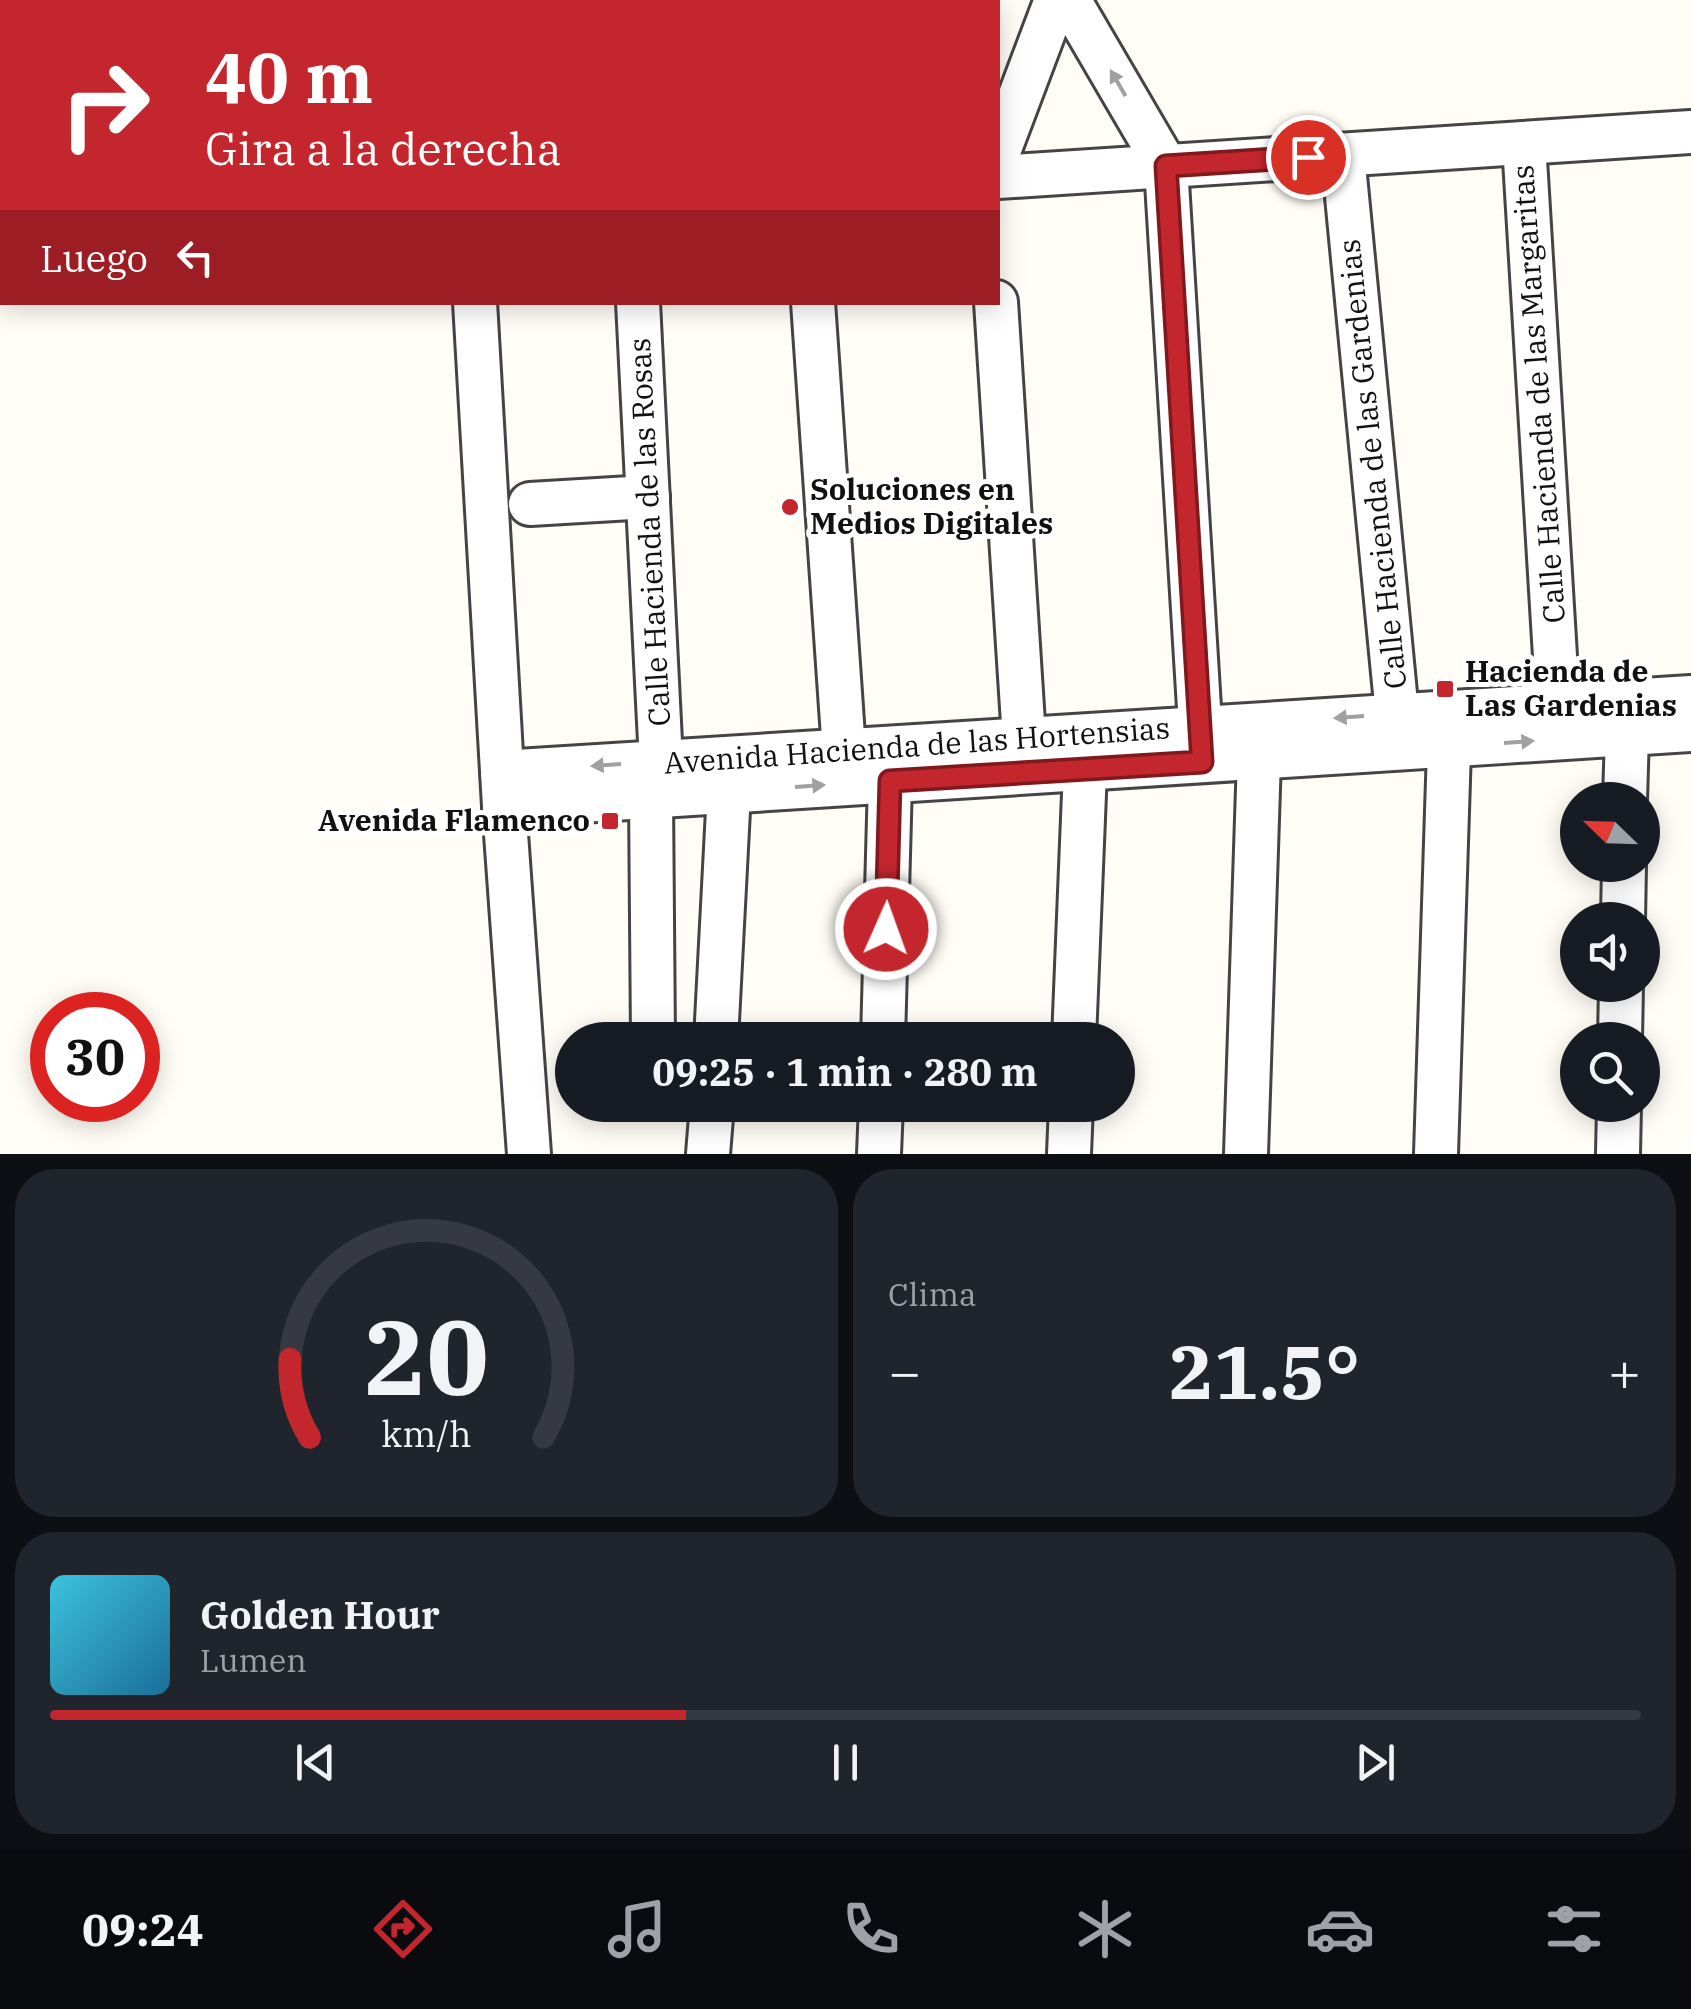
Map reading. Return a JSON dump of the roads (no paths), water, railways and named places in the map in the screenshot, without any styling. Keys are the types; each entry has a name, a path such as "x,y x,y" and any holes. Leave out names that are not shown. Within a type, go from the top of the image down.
{"street":[{"path":"1000,149 1056,0"},
{"path":"1069,0 1166,166 1202,745"},
{"path":"1000,177 1691,132"},
{"name":"Calle Hacienda de las Margaritas","path":"1524,143 1558,706"},
{"name":"Calle Hacienda de las Gardenias","path":"1343,155 1397,714"},
{"path":"475,305 529,1154"},
{"name":"Calle Hacienda de las Rosas","path":"638,305 656,779 653,1022"},
{"path":"812,305 844,751"},
{"path":"996,305 1024,739"},
{"path":"530,504 648,498"},
{"name":"Avenida Hacienda de las Hortensias","path":"656,779 729,792 1024,739 1202,745 1259,758 1450,729 1558,706 1691,698"},
{"name":"Avenida Hacienda de las Hortensias","path":"503,789 656,779 844,751 889,764 1085,769 1202,745 1397,714 1450,729 1626,734 1691,730"},
{"path":"1436,1154 1450,729"},
{"path":"1625,782 1626,734"},
{"path":"1246,1154 1259,758"},
{"path":"883,1022 889,764"},
{"path":"1075,1022 1085,769"},
{"path":"717,1022 729,792"},
{"path":"708,1154 711,1122"},
{"path":"880,1154 881,1122"},
{"path":"1069,1154 1070,1122"},
{"path":"1618,1154 1619,1122"}],"place":[{"name":"Soluciones en Medios Digitales","path":"790,507"},
{"name":"Hacienda de Las Gardenias","path":"1445,689"},
{"name":"Avenida Flamenco","path":"610,821"}]}
